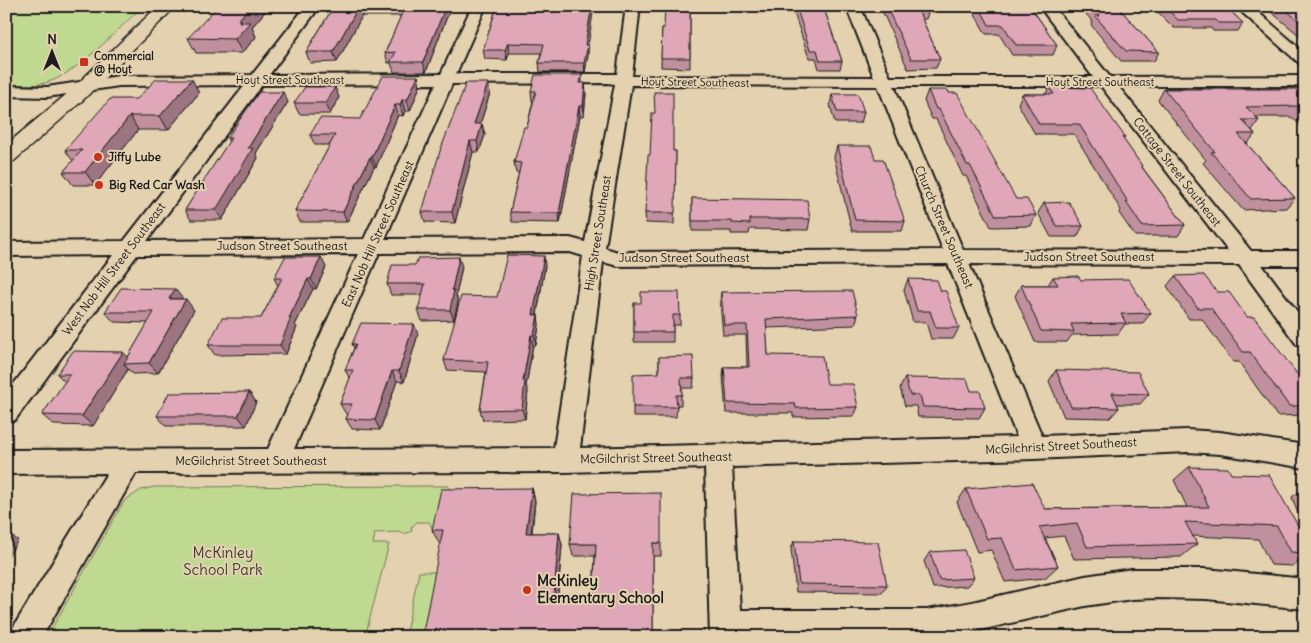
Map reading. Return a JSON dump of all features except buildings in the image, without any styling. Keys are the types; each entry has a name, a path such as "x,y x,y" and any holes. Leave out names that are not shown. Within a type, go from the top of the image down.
{"main road":[{"path":"6,156 86,86 168,6"}],"street":[{"name":"West Nob Hill Street Southeast","path":"6,413 130,246 313,6"},
{"name":"East Nob Hill Street Southeast","path":"276,460 479,6"},
{"name":"High Street Southeast","path":"565,460 594,252 624,79 633,6"},
{"name":"Church Street Southeast","path":"853,6 1034,448"},
{"name":"Cottage Street Southeast","path":"1046,6 1245,258 1305,339"},
{"path":"1242,6 1305,61"},
{"name":"Hoyt Street Southeast","path":"6,91 47,92 120,81 447,79 624,79 644,82 884,83 1305,81"},
{"name":"Judson Street Southeast","path":"6,248 570,245 618,259 956,257 1305,258"},
{"name":"McGilchrist Street Southeast","path":"6,462 565,460 1034,448 1187,441 1220,443 1305,457"},
{"path":"718,457 725,631 927,625 955,622 1086,591 1153,583 1240,587 1305,594"},
{"path":"25,637 128,462"}],"green space":[{"path":"6,6 143,6 96,50 70,71 57,79 31,85 6,84"},
{"name":"McKinley School Park","path":"449,486 440,533 435,533 429,522 417,522 411,528 412,531 405,534 398,532 375,533 373,544 389,544 366,633 350,633 349,637 47,637 124,501 141,490 154,487"},
{"path":"419,572 442,572 430,637 405,637"}],"place":[{"name":"Commercial @ Hoyt","path":"84,62"},
{"name":"Jiffy Lube","path":"98,157"},
{"name":"Big Red Car Wash","path":"99,185"},
{"name":"McKinley Elementary School","path":"527,590"}]}
